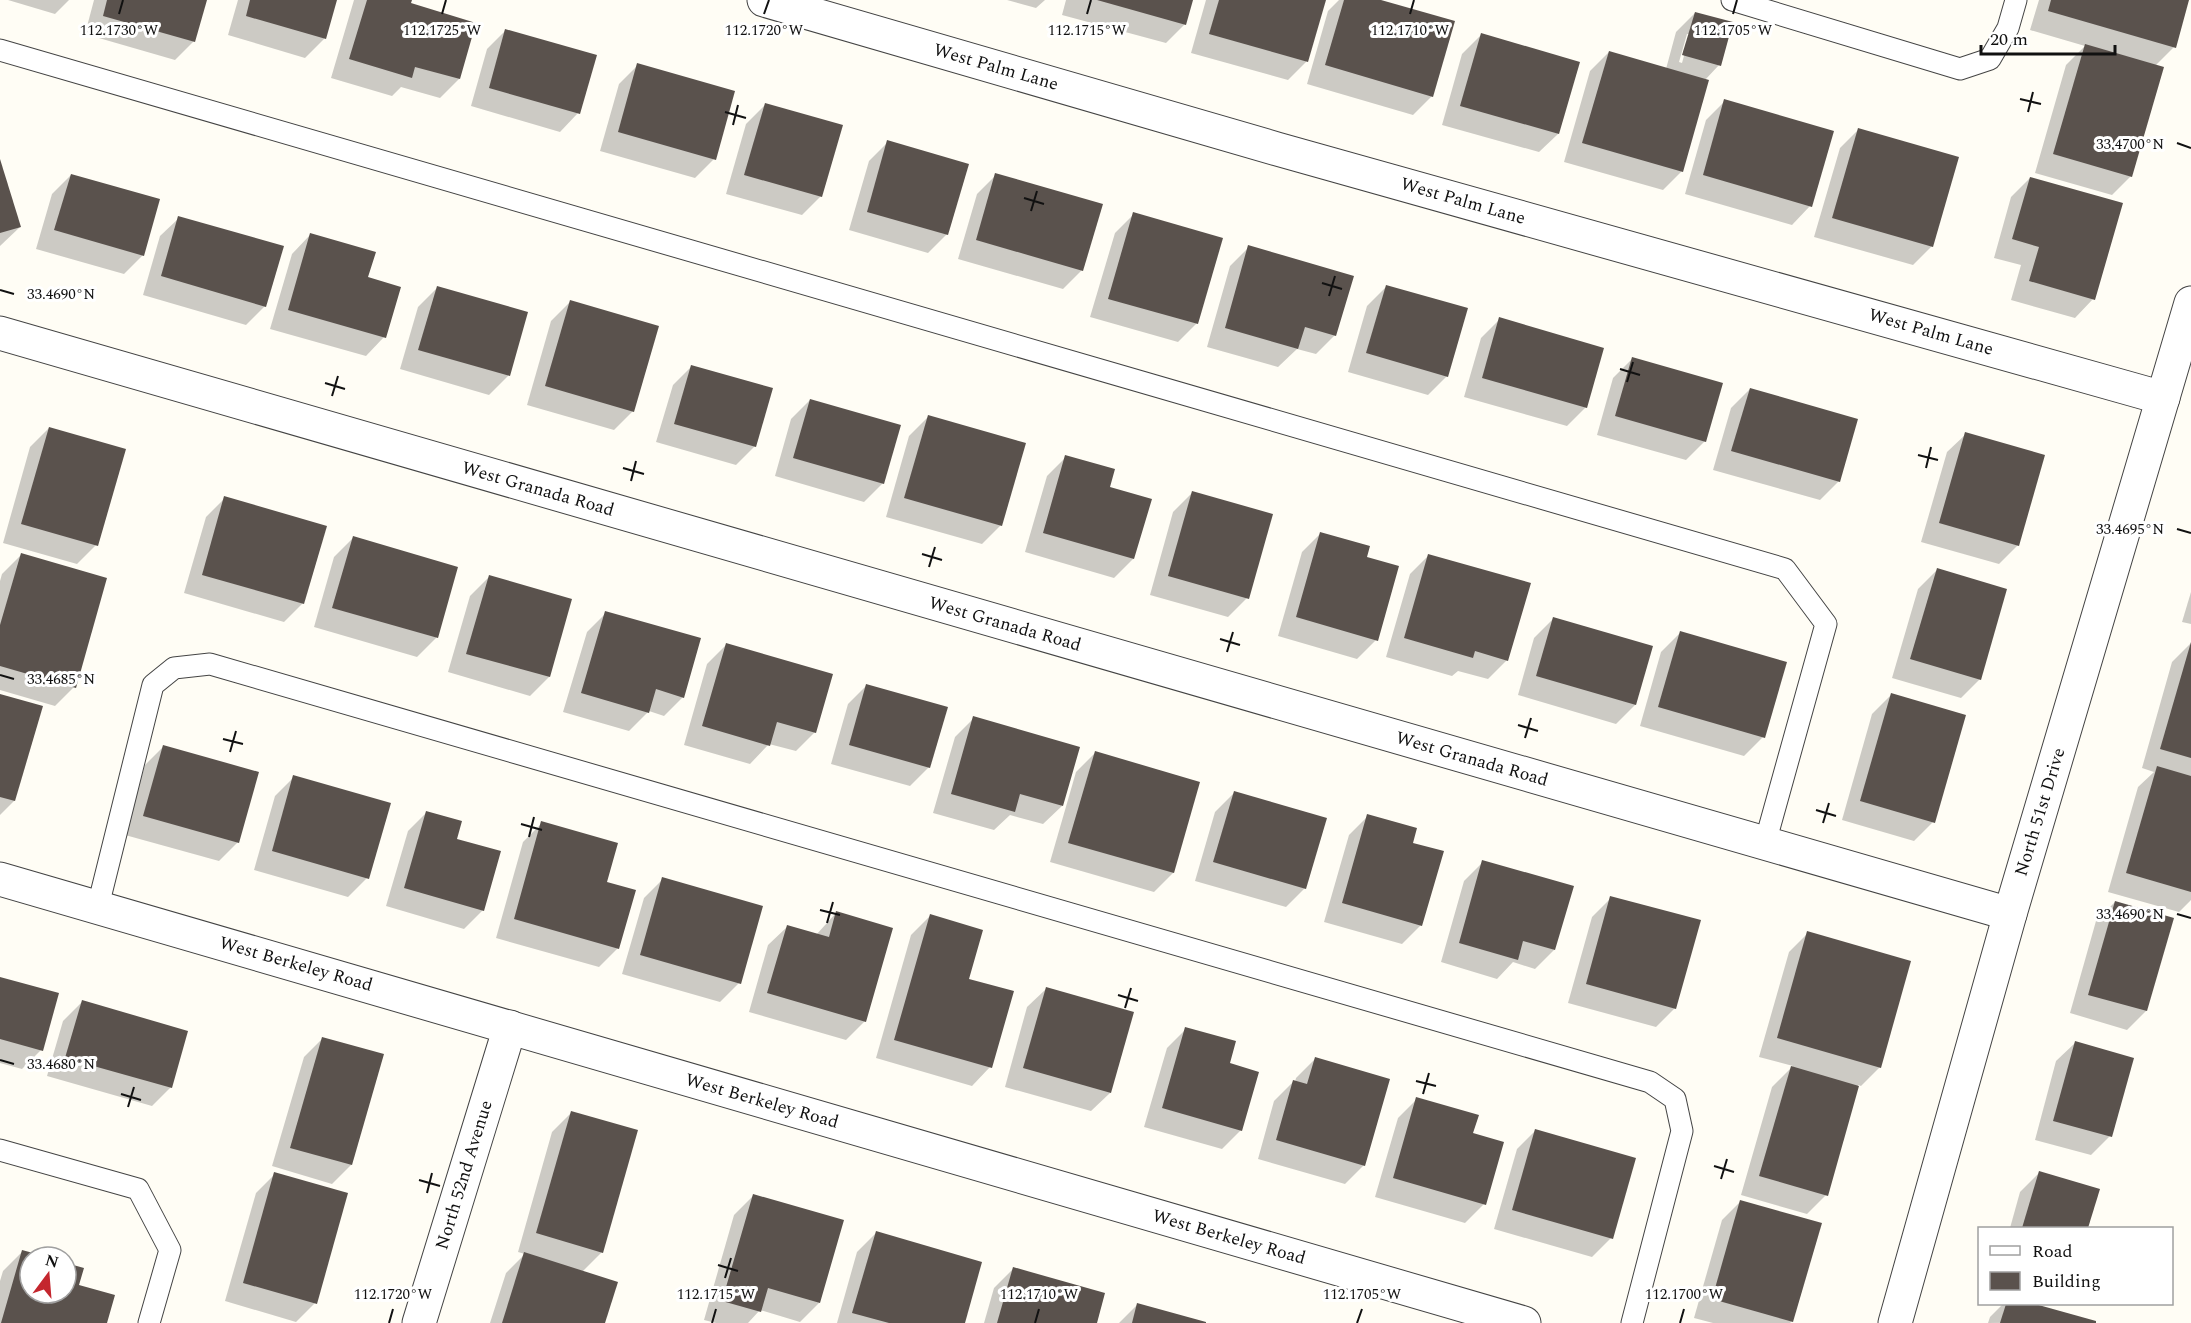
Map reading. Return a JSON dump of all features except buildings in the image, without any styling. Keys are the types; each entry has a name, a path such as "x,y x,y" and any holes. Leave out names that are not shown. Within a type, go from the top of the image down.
{"street":[{"name":"West Palm Lane","path":"764,0 1288,152 2163,398"},
{"name":"North 51st Drive","path":"1895,1323 2010,914 2191,303"},
{"name":"West Granada Road","path":"0,333 2010,914"},
{"name":"West Berkeley Road","path":"0,879 1524,1323"},
{"name":"North 52nd Avenue","path":"419,1323 510,1027"}],"lane":[{"path":"1732,0 1960,69 1990,59 2008,28 2016,0"},
{"path":"0,50 1785,569 1827,624 1765,843"},
{"path":"98,906 153,685 174,668 210,664 1650,1082 1675,1099 1682,1131 1632,1323"},
{"path":"0,1150 138,1190 170,1250 149,1323"}]}
